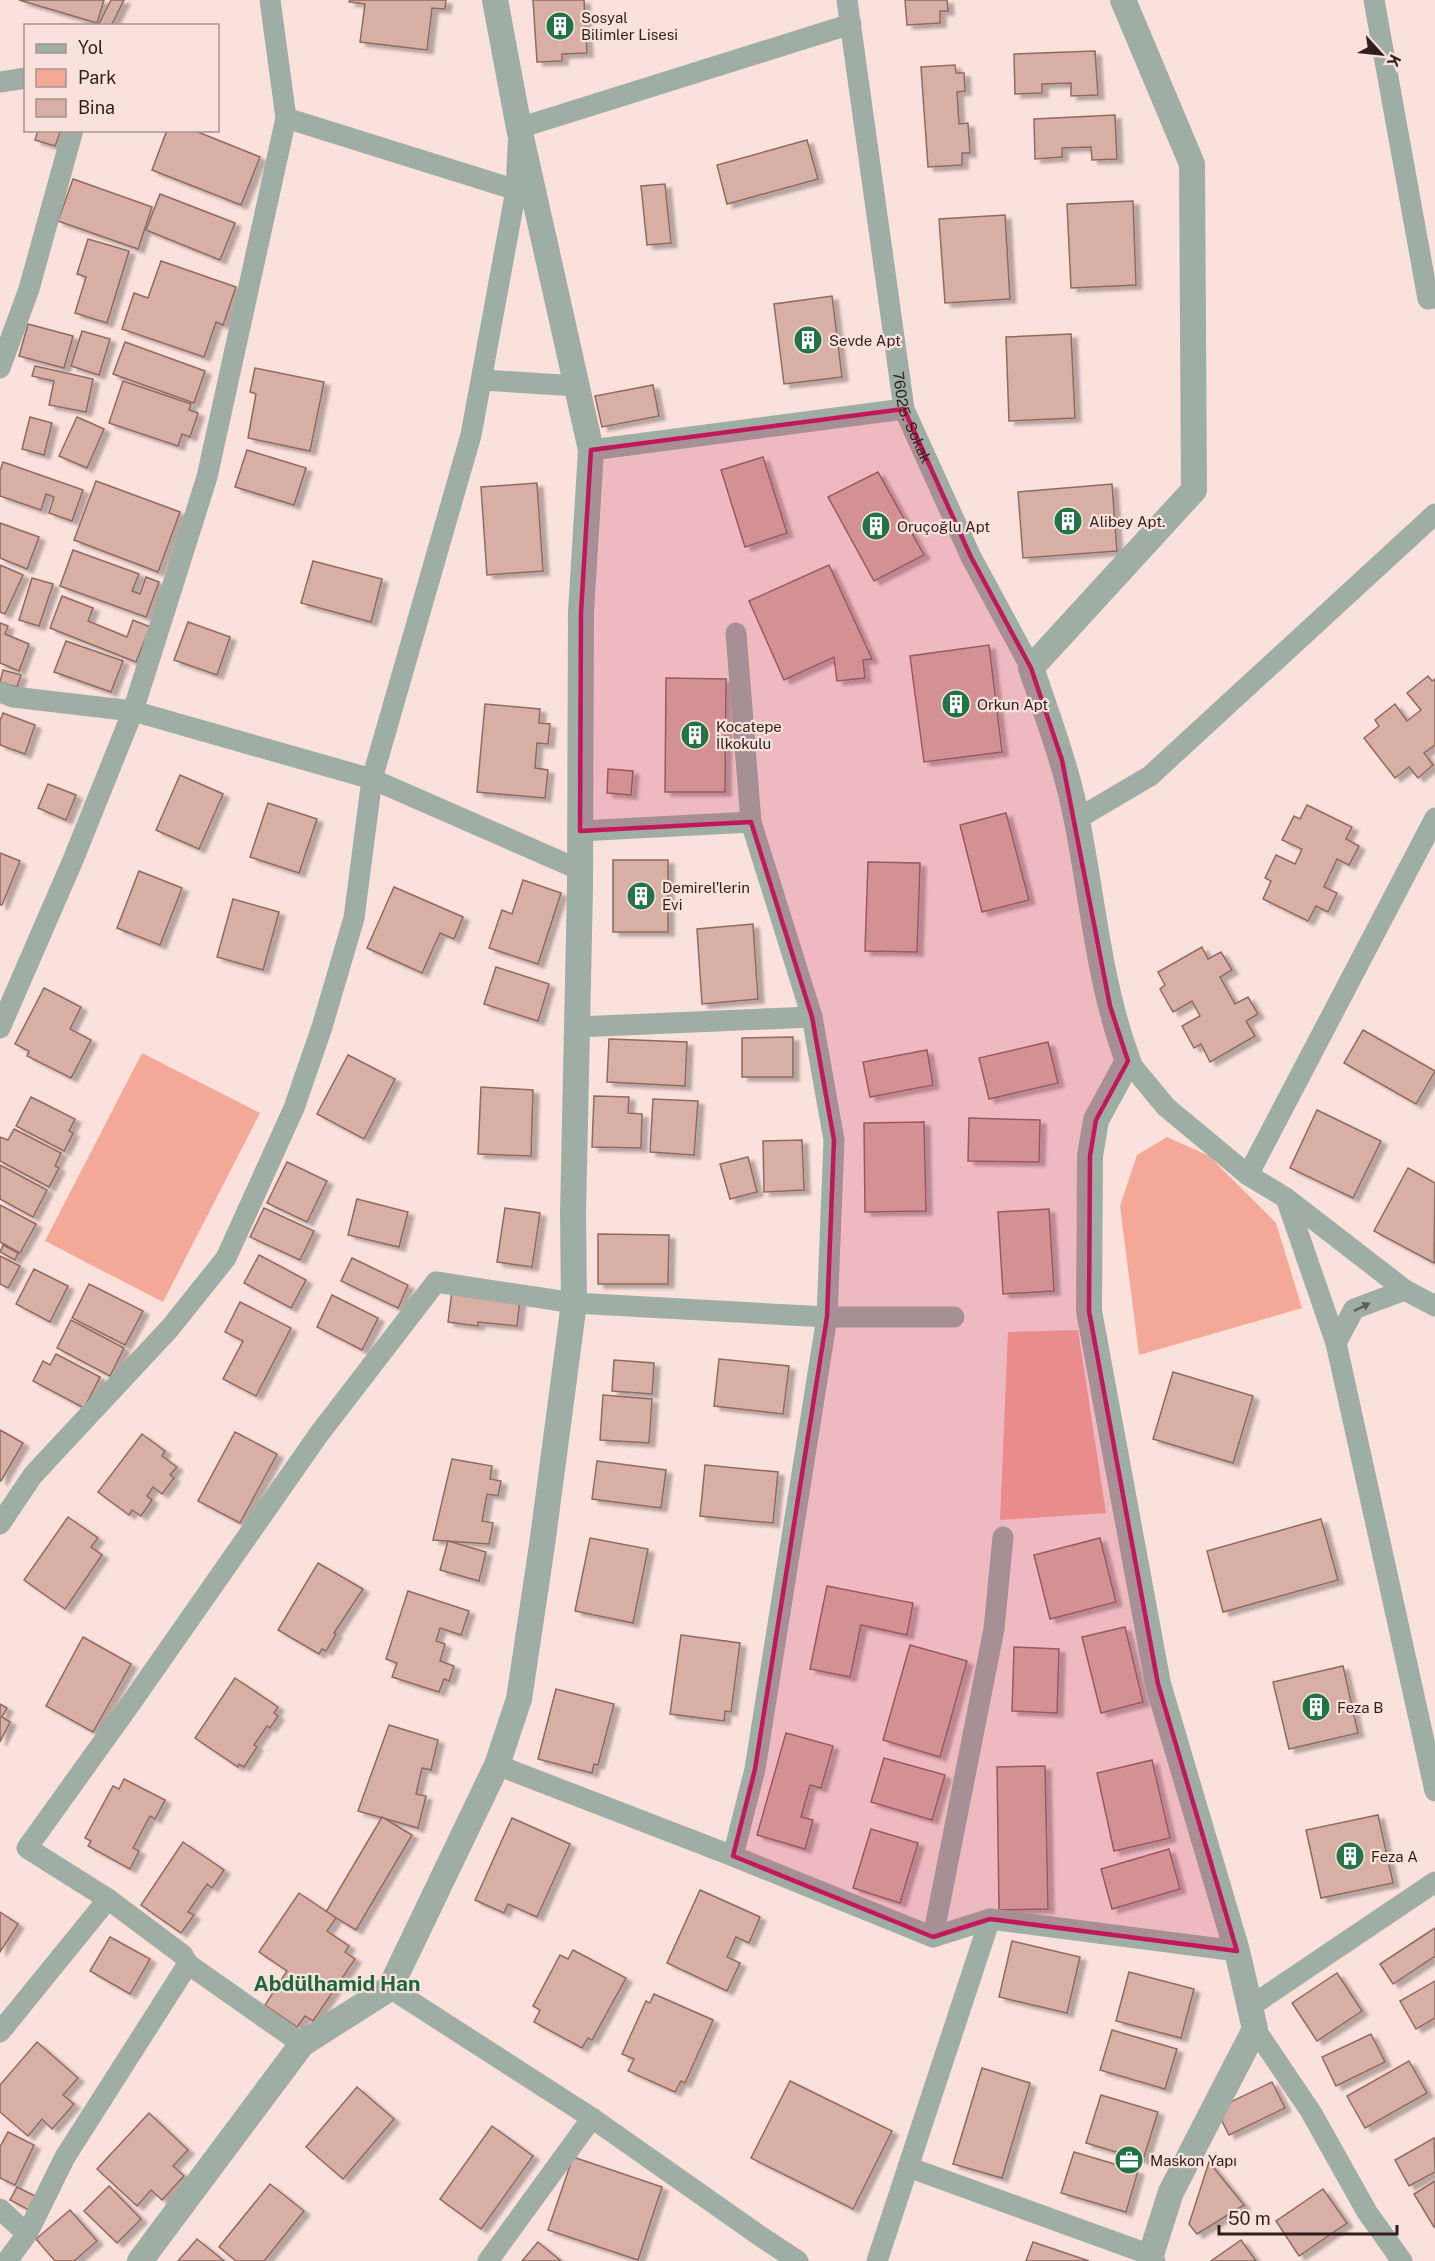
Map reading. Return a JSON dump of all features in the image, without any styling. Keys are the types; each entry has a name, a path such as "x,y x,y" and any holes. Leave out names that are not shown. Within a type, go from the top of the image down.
{"street":[{"path":"0,1028 73,860 133,711 207,477 286,118 270,0"},
{"path":"140,2261 302,2044 390,1988 497,1765 519,1699 574,1303 573,1214 580,870 581,612 591,450 519,128 495,0"},
{"name":"76025. Sokak","path":"847,0 904,409 971,557 1031,668"},
{"path":"1123,0 1192,164 1194,490 1031,668 1062,760 1077,819 1110,1006 1128,1061 1166,1107 1248,1175 1286,1198 1405,1290 1435,1305"},
{"path":"1374,0 1428,299 1435,298"},
{"path":"519,128 851,24"},
{"path":"0,82 24,78"},
{"path":"286,118 516,190"},
{"path":"0,1524 33,1475 170,1328 226,1258 294,1108 322,1027 354,918 372,779 471,435 516,190 519,128"},
{"path":"0,368 28,289 72,132"},
{"path":"482,380 577,386"},
{"path":"591,450 904,409"},
{"path":"1077,819 1150,776 1435,514"},
{"path":"733,1856 755,1769 827,1317 834,1140 812,1017 751,822 736,633"},
{"path":"0,692 13,697 133,711 372,779 580,870"},
{"path":"1248,1175 1435,818"},
{"path":"580,831 751,822"},
{"path":"577,1026 812,1017"},
{"path":"1128,1061 1096,1120 1090,1156 1089,1311 1158,1684 1237,1951 1252,2019 1311,2112 1367,2211 1402,2261"},
{"path":"1286,1198 1336,1343 1429,1740 1435,1791"},
{"path":"302,2044 188,1964 183,1955 108,1899 27,1848 319,1434 436,1282 574,1303 827,1317 954,1317"},
{"path":"1336,1343 1354,1309 1405,1290"},
{"path":"933,1936 994,1629 1003,1537"},
{"path":"497,1765 933,1936 990,1919 1237,1951"},
{"path":"908,2167 1152,2259 1171,2192 1252,2019 1435,1882"},
{"path":"0,2032 108,1899"},
{"path":"877,2261 990,1919"},
{"path":"7,2261 27,2234 65,2157 188,1964"},
{"path":"390,1988 592,2118 798,2261"},
{"path":"488,2261 592,2118"},
{"path":"0,2209 27,2234"}],"highlighted area":[{"path":"904,409 971,557 1031,668 1062,760 1110,1006 1128,1061 1096,1120 1090,1156 1089,1311 1158,1684 1237,1951 990,1919 933,1937 733,1856 755,1769 827,1317 834,1140 812,1017 751,822 580,831 581,612 591,450"}],"green space":[{"path":"142,1053 260,1113 163,1302 45,1241"},
{"path":"1167,1137 1209,1156 1276,1223 1302,1308 1139,1355 1120,1206 1137,1155"},
{"path":"1078,1330 1106,1513 1000,1520 1008,1332"}],"building":[{"path":"19,0 104,0 97,23"},
{"path":"111,0 124,0 112,24 99,24"},
{"path":"350,0 446,0 445,9 432,8 427,50 360,42 365,4 349,2"},
{"name":"Sosyal Bilimler Lisesi","path":"533,0 584,0 587,53 562,54 562,61 537,62"},
{"path":"905,0 947,0 948,11 940,11 940,23 907,25"},
{"path":"1095,51 1098,95 1071,96 1071,83 1042,84 1042,93 1015,94 1014,54"},
{"path":"955,65 956,73 964,73 965,91 957,92 959,124 968,123 970,153 962,153 962,165 928,167 921,67"},
{"path":"1115,115 1117,159 1092,160 1091,147 1062,148 1062,157 1035,159 1034,119"},
{"path":"37,132 60,132 55,146 35,140"},
{"path":"166,132 198,132 260,157 241,205 152,170"},
{"path":"807,140 818,179 727,204 717,165"},
{"path":"73,179 152,207 138,249 58,221"},
{"path":"665,184 671,243 647,245 641,186"},
{"path":"160,194 235,223 220,260 146,230"},
{"path":"1133,201 1136,285 1071,288 1067,204"},
{"path":"1005,215 1010,299 945,303 939,219"},
{"path":"88,239 129,251 107,323 75,313 86,277 77,274"},
{"path":"161,261 236,287 223,325 216,322 204,357 122,329 134,293 148,298"},
{"name":"Sevde Apt","path":"832,296 842,377 784,384 774,304"},
{"path":"28,324 73,336 64,368 19,356"},
{"path":"82,331 110,339 99,375 71,366"},
{"path":"1071,334 1075,418 1009,421 1006,337"},
{"path":"125,342 205,371 194,403 113,374"},
{"path":"35,366 93,379 86,412 49,405 54,381 32,376"},
{"path":"255,368 324,382 310,451 248,438 256,394 250,392"},
{"path":"123,381 191,404 189,410 198,413 190,437 182,434 178,446 109,423"},
{"path":"653,385 659,416 602,427 595,396"},
{"path":"30,417 52,423 44,455 22,449"},
{"path":"77,417 104,429 87,468 59,456"},
{"path":"247,450 306,468 294,505 235,487"},
{"path":"763,457 787,533 745,547 721,470"},
{"path":"3,462 83,490 72,521 49,513 54,497 46,494 41,510 0,496 0,471"},
{"name":"Oruçoğlu Apt","path":"878,472 924,555 874,581 828,497"},
{"path":"96,481 180,512 158,572 74,540"},
{"path":"537,483 543,571 487,575 481,487"},
{"name":"Alibey Apt.","path":"1112,484 1117,551 1023,558 1018,492"},
{"path":"0,523 39,537 27,569 0,558"},
{"path":"73,550 139,574 132,591 140,594 146,577 159,582 146,617 60,586"},
{"path":"313,561 382,579 371,622 301,603"},
{"path":"0,565 23,575 5,614 0,612"},
{"path":"829,565 872,659 863,660 865,678 837,681 834,657 784,680 749,601"},
{"path":"32,578 53,584 39,626 19,620"},
{"path":"62,596 93,608 88,621 127,637 133,620 150,627 136,662 50,628"},
{"path":"188,622 230,637 217,675 174,660"},
{"path":"0,623 8,626 5,634 29,644 19,671 0,663"},
{"path":"66,641 123,661 111,692 54,672"},
{"name":"Orkun Apt","path":"989,645 1002,752 924,762 910,656"},
{"path":"3,670 21,675 17,687 0,682"},
{"path":"1428,676 1432,681 1435,679 1435,745 1424,753 1433,765 1418,778 1409,767 1395,778 1364,738 1379,726 1375,720 1395,704 1407,721 1421,710 1407,693"},
{"name":"Kocatepe İlkokulu","path":"666,678 726,679 725,792 665,792"},
{"path":"485,704 540,709 539,723 550,724 548,744 537,743 535,768 548,770 545,798 477,792"},
{"path":"3,713 35,725 25,754 0,745 0,721"},
{"path":"608,769 633,771 631,795 607,793"},
{"path":"180,775 223,794 199,849 156,830"},
{"path":"48,784 76,795 66,820 38,808"},
{"path":"268,803 317,819 299,873 250,857"},
{"path":"1307,805 1352,827 1346,839 1359,846 1349,865 1337,859 1324,887 1337,893 1328,912 1316,906 1308,921 1263,899 1271,881 1265,878 1276,855 1295,864 1302,849 1282,840 1294,816 1300,819"},
{"path":"1006,813 1029,900 982,912 960,825"},
{"path":"0,853 20,861 2,905 0,905"},
{"name":"Demirel'lerin Evi","path":"613,860 668,860 668,932 613,932"},
{"path":"868,862 920,863 917,952 865,951"},
{"path":"139,871 182,888 160,945 117,928"},
{"path":"523,880 561,893 538,964 489,948 502,910 512,914"},
{"path":"394,887 463,917 454,939 440,933 422,973 367,948"},
{"path":"233,899 279,912 263,970 217,957"},
{"path":"753,924 758,999 702,1004 697,929"},
{"path":"1202,947 1208,959 1221,952 1232,970 1220,977 1235,1004 1248,997 1258,1014 1246,1021 1255,1036 1210,1062 1201,1044 1194,1048 1182,1026 1200,1016 1192,1001 1173,1012 1160,989 1165,985 1158,972"},
{"path":"496,967 549,984 538,1021 484,1004"},
{"path":"44,988 81,1007 70,1029 91,1040 71,1078 27,1056 29,1051 15,1044"},
{"path":"1363,1030 1435,1071 1416,1104 1344,1063"},
{"path":"793,1037 793,1077 742,1077 742,1038"},
{"path":"609,1039 687,1042 685,1086 607,1082"},
{"path":"1048,1042 1058,1083 989,1099 979,1058"},
{"path":"927,1050 933,1085 870,1097 863,1062"},
{"path":"348,1055 395,1079 364,1139 317,1114"},
{"path":"481,1087 533,1090 531,1156 478,1154"},
{"path":"594,1096 629,1097 628,1113 642,1114 641,1148 592,1147"},
{"path":"31,1097 75,1119 69,1131 73,1133 64,1151 16,1126"},
{"path":"653,1099 698,1101 694,1155 650,1152"},
{"path":"1317,1110 1381,1141 1353,1198 1290,1168"},
{"path":"969,1118 1040,1120 1039,1162 968,1161"},
{"path":"924,1122 926,1211 865,1212 864,1123"},
{"path":"14,1129 61,1153 55,1166 59,1168 49,1187 0,1161 0,1137 8,1140"},
{"path":"802,1140 804,1190 764,1192 763,1141"},
{"path":"748,1157 757,1192 730,1199 720,1164"},
{"path":"287,1162 327,1181 307,1222 267,1203"},
{"path":"0,1165 47,1190 33,1217 0,1199"},
{"path":"1408,1168 1435,1183 1434,1263 1374,1231"},
{"path":"357,1199 408,1212 399,1247 348,1235"},
{"path":"0,1205 36,1224 20,1253 0,1242"},
{"path":"264,1208 314,1231 300,1260 250,1237"},
{"path":"505,1208 540,1213 532,1267 497,1262"},
{"path":"1049,1209 1054,1291 1003,1294 998,1212"},
{"path":"598,1234 669,1235 668,1284 598,1284"},
{"path":"3,1245 18,1253 15,1260 0,1252"},
{"path":"259,1255 306,1280 291,1308 244,1283"},
{"path":"0,1256 20,1266 8,1288 0,1284"},
{"path":"352,1258 408,1285 398,1308 341,1281"},
{"path":"34,1269 68,1286 50,1322 16,1304"},
{"path":"89,1284 143,1311 125,1345 72,1318"},
{"path":"452,1291 520,1299 517,1326 478,1322 478,1326 448,1322"},
{"path":"332,1295 378,1318 362,1350 317,1327"},
{"path":"240,1302 291,1328 256,1396 223,1379 243,1341 225,1332"},
{"path":"71,1320 124,1348 110,1376 57,1348"},
{"path":"56,1354 100,1377 84,1408 33,1381 43,1361 50,1365"},
{"path":"719,1359 789,1366 783,1414 714,1406"},
{"path":"614,1360 654,1363 652,1394 612,1391"},
{"path":"1173,1372 1253,1396 1233,1463 1153,1439"},
{"path":"603,1395 652,1399 649,1443 600,1440"},
{"path":"0,1430 23,1443 1,1481 0,1480"},
{"path":"235,1432 277,1454 240,1523 198,1501"},
{"path":"142,1434 165,1451 162,1456 177,1467 170,1475 174,1478 162,1494 153,1487 147,1496 152,1500 141,1516 132,1510 129,1515 98,1492"},
{"path":"452,1459 492,1466 490,1479 501,1481 498,1496 487,1494 482,1521 493,1523 489,1544 433,1540"},
{"path":"597,1461 666,1470 661,1508 592,1499"},
{"path":"705,1465 778,1472 773,1523 700,1516"},
{"path":"68,1517 98,1538 91,1547 102,1555 65,1609 24,1580"},
{"path":"1321,1519 1338,1580 1223,1612 1207,1551"},
{"path":"590,1538 648,1549 633,1623 575,1611"},
{"path":"1100,1538 1116,1602 1050,1619 1034,1555"},
{"path":"448,1541 486,1552 479,1581 440,1570"},
{"path":"318,1563 363,1589 334,1633 336,1634 326,1651 322,1649 319,1654 278,1630"},
{"path":"827,1586 913,1603 907,1635 861,1625 850,1677 810,1669"},
{"path":"408,1591 469,1611 461,1635 440,1628 436,1641 445,1644 440,1661 454,1666 449,1681 444,1679 439,1692 392,1677 397,1663 386,1659"},
{"path":"1125,1627 1143,1702 1101,1713 1082,1637"},
{"path":"681,1635 740,1643 731,1712 725,1711 724,1721 670,1714"},
{"path":"83,1637 131,1664 93,1732 46,1706"},
{"path":"910,1645 967,1661 940,1757 883,1740"},
{"path":"1014,1647 1059,1649 1057,1713 1012,1711"},
{"name":"Feza B","path":"1343,1666 1358,1733 1289,1749 1273,1682"},
{"path":"235,1678 278,1707 274,1713 278,1716 270,1728 267,1726 254,1745 257,1747 244,1767 239,1764 238,1767 195,1738"},
{"path":"556,1689 614,1704 598,1765 594,1764 592,1773 538,1759"},
{"path":"0,1704 7,1708 2,1717 10,1722 0,1742"},
{"path":"389,1725 438,1740 431,1770 422,1768 416,1794 426,1796 418,1828 358,1811"},
{"path":"786,1733 833,1746 821,1788 810,1785 801,1817 813,1820 805,1849 757,1835"},
{"path":"884,1758 945,1775 932,1820 871,1802"},
{"path":"1152,1760 1170,1838 1114,1851 1097,1773"},
{"path":"1045,1766 1048,1909 999,1910 997,1767"},
{"path":"124,1779 165,1800 155,1819 150,1816 133,1848 139,1851 130,1869 88,1846 91,1841 85,1838 113,1786 119,1789"},
{"name":"Feza A","path":"1378,1815 1393,1883 1321,1898 1306,1830"},
{"path":"382,1817 412,1835 356,1930 326,1912"},
{"path":"512,1818 570,1844 537,1917 508,1904 504,1913 475,1900"},
{"path":"871,1829 918,1843 900,1903 853,1888"},
{"path":"183,1842 224,1870 212,1888 207,1884 188,1912 194,1915 181,1933 141,1905"},
{"path":"1169,1849 1180,1889 1112,1909 1101,1869"},
{"path":"700,1890 760,1917 749,1943 736,1937 727,1957 740,1963 727,1991 667,1963"},
{"path":"299,1893 336,1918 327,1931 349,1946 345,1952 355,1959 313,2021 305,2016 297,2027 265,2005 287,1971 259,1952"},
{"path":"0,1912 18,1924 0,1952"},
{"path":"1435,1928 1435,1956 1393,1984 1380,1964"},
{"path":"110,1937 150,1959 130,1994 90,1971"},
{"path":"1012,1941 1080,1957 1067,2013 999,1997"},
{"path":"573,1950 626,1978 592,2040 588,2038 582,2048 534,2022 540,2010 533,2006 560,1955 568,1959"},
{"path":"1129,1972 1194,1989 1181,2038 1116,2021"},
{"path":"1337,1973 1362,2011 1317,2041 1292,2003"},
{"path":"1435,1981 1435,2018 1416,2029 1400,2001"},
{"path":"654,1994 713,2020 685,2083 681,2081 675,2092 628,2071 634,2059 622,2054 646,2001 650,2003"},
{"path":"1112,2030 1177,2049 1165,2089 1100,2070"},
{"path":"1371,2034 1385,2062 1336,2086 1322,2057"},
{"path":"37,2042 78,2078 63,2095 74,2104 52,2129 42,2119 28,2136 0,2112 0,2085"},
{"path":"1409,2061 1427,2093 1365,2128 1347,2096"},
{"path":"982,2068 1030,2083 1002,2178 953,2164"},
{"path":"790,2081 892,2131 853,2209 751,2158"},
{"path":"1272,2082 1285,2108 1229,2135 1216,2109"},
{"path":"357,2087 394,2119 343,2179 306,2147"},
{"path":"1101,2095 1158,2112 1143,2160 1086,2143"},
{"path":"149,2113 188,2150 173,2166 184,2176 162,2200 151,2190 137,2206 97,2169"},
{"path":"492,2126 533,2156 481,2229 440,2199"},
{"path":"8,2132 34,2145 15,2185 0,2178 0,2147"},
{"path":"1434,2138 1435,2172 1409,2186 1395,2160"},
{"path":"1074,2152 1138,2171 1126,2212 1061,2193"},
{"path":"573,2157 662,2187 638,2260 548,2230"},
{"path":"1209,2162 1244,2205 1197,2234 1189,2224"},
{"path":"1435,2181 1435,2226 1434,2227 1414,2194"},
{"path":"270,2184 304,2211 264,2261 236,2261 219,2247"},
{"path":"109,2186 141,2219 117,2243 84,2211"},
{"path":"17,2187 39,2198 31,2211 10,2200"},
{"path":"1323,2189 1347,2223 1299,2256 1276,2221"},
{"path":"70,2210 97,2241 74,2261 55,2261 36,2239"},
{"path":"197,2239 224,2261 178,2261"},
{"path":"1241,2240 1256,2261 1211,2261"},
{"path":"538,2242 561,2261 522,2261"},
{"path":"1033,2242 1089,2261 1026,2261"}],"place":[{"name":"Sosyal Bilimler Lisesi","path":"560,26"},
{"name":"Sevde Apt","path":"808,340"},
{"name":"Alibey Apt.","path":"1068,521"},
{"name":"Oruçoğlu Apt","path":"876,526"},
{"name":"Orkun Apt","path":"956,704"},
{"name":"Kocatepe İlkokulu","path":"695,735"},
{"name":"Demirel'lerin Evi","path":"641,896"},
{"name":"Feza B","path":"1316,1707"},
{"name":"Feza A","path":"1350,1856"},
{"name":"Maskon Yapı","path":"1129,2160"}],"district":[{"name":"Abdülhamid Han","path":"337,1983"}]}
